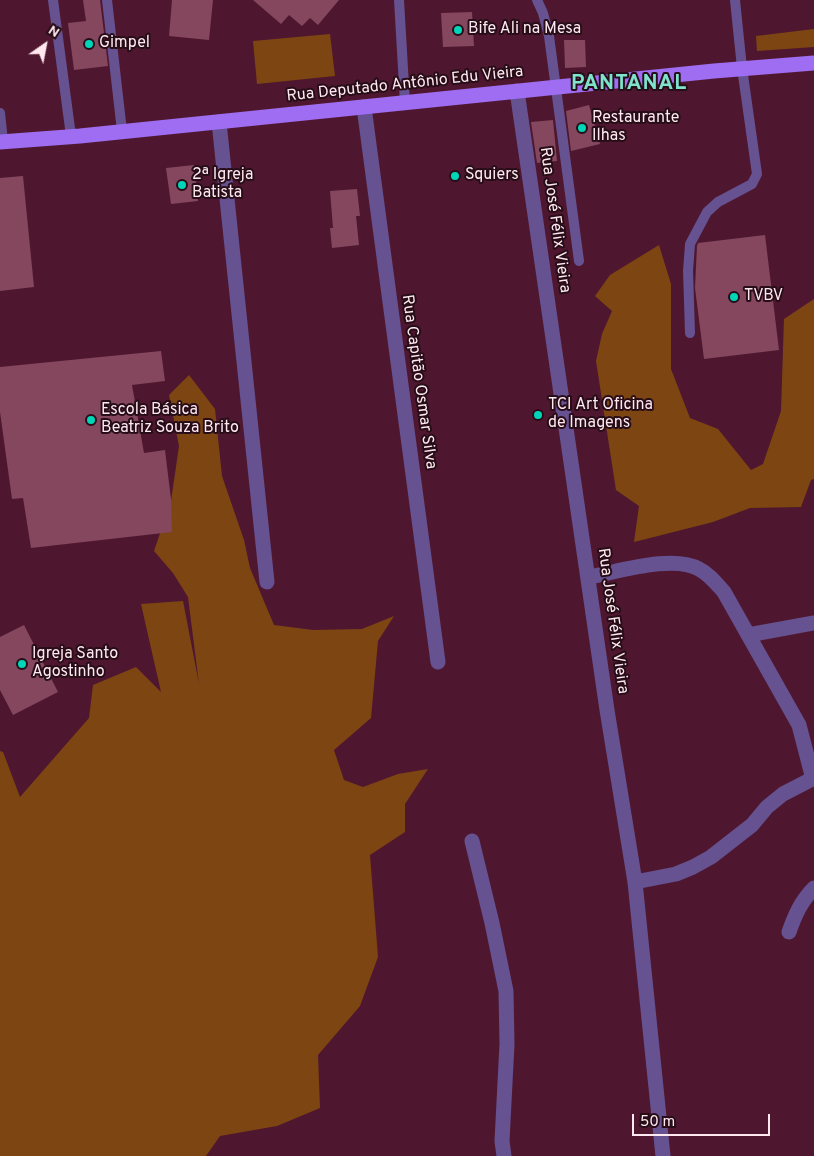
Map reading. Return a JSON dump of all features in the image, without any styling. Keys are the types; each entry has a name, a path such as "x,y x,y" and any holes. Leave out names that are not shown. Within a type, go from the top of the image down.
{"main road":[{"name":"Rua Deputado Antônio Edu Vieira","path":"2,142 219,122 742,68 814,63"}],"street":[{"name":"Rua José Félix Vieira","path":"517,91 607,710 635,882 663,1156"},
{"name":"Rua Capitão Osmar Silva","path":"364,107 438,662"},
{"path":"219,122 267,582"},
{"path":"589,577 668,562 684,563 698,568 712,578 724,592 799,726 814,778 783,794 767,807 752,825 711,857 693,868 676,874 635,882"},
{"path":"748,635 814,623"},
{"path":"472,841 506,991 507,1044 502,1141 504,1156"},
{"path":"789,932 796,911 814,888"}],"lane":[{"path":"54,0 71,136"},
{"path":"107,0 122,131"},
{"path":"399,0 405,103"},
{"path":"537,0 543,13 549,36 579,261"},
{"path":"690,333 688,271 690,244 707,212 718,202 752,184 757,174 742,68 735,0"},
{"path":"0,113 2,142"}],"shaded area":[{"path":"814,29 814,47 757,51 756,36"},
{"path":"330,34 335,76 257,84 253,41"},
{"path":"659,245 671,284 671,369 690,418 718,429 751,470 763,464 781,411 784,319 814,299 814,479 811,480 801,507 750,508 713,522 634,542 639,506 616,490 596,361 602,334 612,311 595,296 610,275"},
{"path":"189,375 215,409 222,476 244,540 250,568 274,625 313,630 362,629 394,616 378,641 371,718 334,750 344,780 363,787 398,774 428,769 405,804 405,832 370,855 378,957 360,1006 318,1055 320,1108 277,1126 220,1136 206,1156 0,1156 0,751 3,752 20,797 89,718 93,685 136,667 161,692 141,604 183,601 199,684 188,597 173,573 154,551 171,501 179,446 169,395"}],"building":[{"name":"Gimpel","path":"83,0 100,0 108,66 74,70 68,23 86,21"},
{"path":"172,0 213,0 209,40 169,36"},
{"path":"253,0 339,0 318,25 310,18 302,26 289,15 281,24"},
{"name":"Bife Ali na Mesa","path":"472,12 474,46 443,47 441,13"},
{"path":"564,40 585,40 586,67 565,68"},
{"name":"Restaurante Ilhas","path":"589,105 600,144 571,151 566,111"},
{"path":"553,120 557,161 537,163 531,122"},
{"name":"2ª Igreja Batista","path":"194,165 198,201 171,204 166,168"},
{"path":"23,176 34,287 0,291 0,178"},
{"path":"357,189 360,216 356,216 359,245 332,248 330,228 333,228 330,191"},
{"name":"TVBV","path":"765,235 779,350 704,359 695,288 698,243"},
{"path":"161,351 165,381 132,385 144,453 165,450 171,499 172,532 31,548 23,498 12,499 0,412 0,367"},
{"name":"Igreja Santo Agostinho","path":"24,625 58,692 13,715 0,690 0,637"}],"place":[{"name":"Bife Ali na Mesa","path":"458,30"},
{"name":"Gimpel","path":"89,44"},
{"name":"Restaurante Ilhas","path":"582,128"},
{"name":"Squiers","path":"455,176"},
{"name":"2ª Igreja Batista","path":"182,185"},
{"name":"TVBV","path":"734,297"},
{"name":"TCI Art Oficina de Imagens","path":"538,415"},
{"name":"Escola Básica Beatriz Souza Brito","path":"91,420"},
{"name":"Igreja Santo Agostinho","path":"22,664"}],"district":[{"name":"PANTANAL","path":"629,85"}]}
